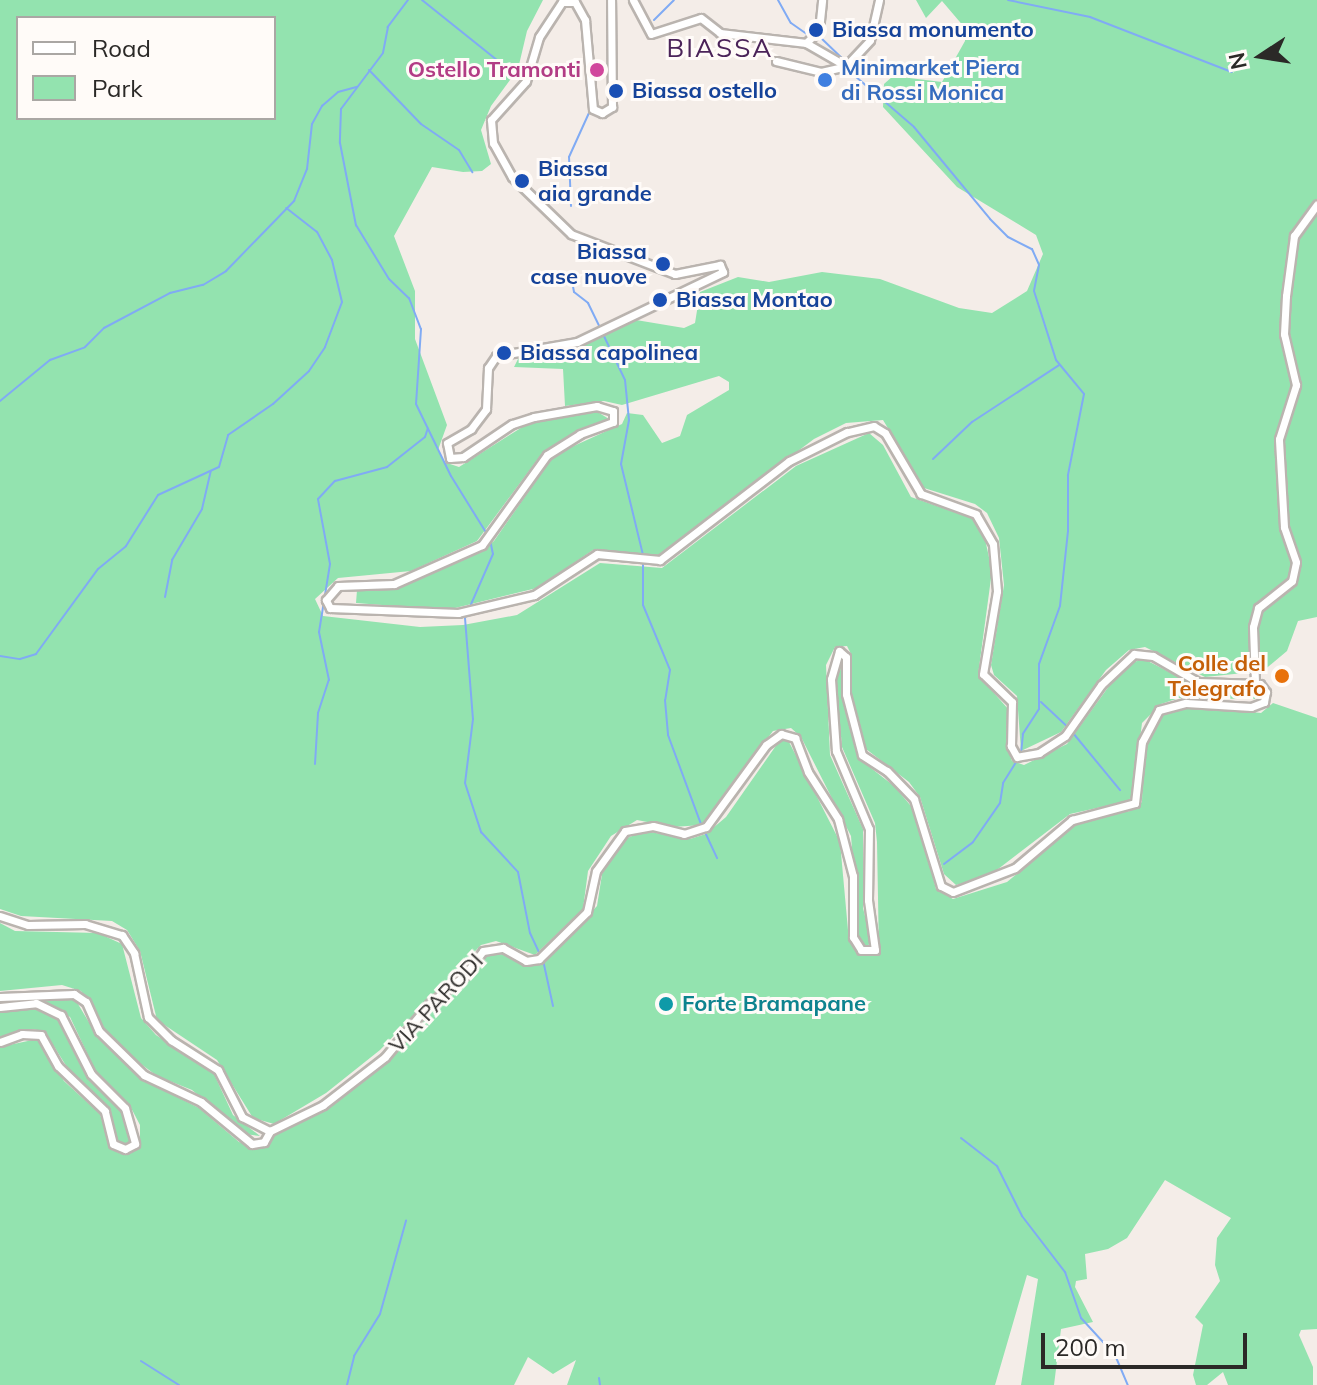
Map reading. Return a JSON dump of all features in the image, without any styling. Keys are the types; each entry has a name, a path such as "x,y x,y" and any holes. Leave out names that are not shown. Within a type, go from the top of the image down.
{"street":[{"path":"611,0 612,107 602,113 593,109 585,20 575,2 562,2 539,37 526,81 491,120 493,143 512,177 571,234 675,274 720,265 723,272 577,342 496,356 488,368 486,409 471,429 447,443 450,458 466,455 512,424 534,417 597,406 612,410 613,422 580,434 547,455 482,545 394,584 338,586 326,600 330,608 458,613 534,595 600,553 660,560 789,461 847,432 874,426 885,433 921,494 971,510 990,536 998,576 983,674 1012,702 1011,746 1017,757 1039,753 1065,736 1101,685 1134,654 1153,656 1198,682 1255,682 1253,627 1258,608 1292,581 1296,562 1284,527 1279,439 1281,419 1294,400 1296,385 1284,334 1286,285 1294,236 1317,204"},
{"path":"633,0 651,34 701,18 720,33 806,43 846,66"},
{"path":"806,43 819,30 822,0"},
{"path":"776,61 814,72 846,66 866,47 879,0"},
{"name":"VIA PARODI","path":"270,1131 323,1105 385,1057 429,1004 464,976 483,951 503,948 526,961 539,959 587,912 596,871 625,831 653,826 684,834 706,827 766,745 781,734 795,738 808,772 838,819 853,876 853,937 859,949 875,950 868,900 869,829 836,751 831,679 839,651 846,657 846,694 862,755 895,777 914,799 941,886 953,892 1015,868 1072,820 1135,803 1142,742 1159,710 1186,703 1251,707 1266,695 1255,682"},
{"path":"0,916 28,925 85,924 122,935 134,953 148,1017 171,1040 218,1070 242,1117 270,1131 264,1142 252,1144 201,1102 144,1075 99,1031 86,1002 74,994 0,997"},
{"path":"0,1007 36,1003 61,1015 91,1074 125,1108 135,1144 125,1149 113,1144 99,1102 58,1066 41,1035 22,1034 0,1042"}],"green space":[{"path":"0,0 543,0 527,31 518,69 491,106 481,130 491,164 482,171 463,172 432,167 394,236 415,291 415,339 447,425 438,450 444,462 459,467 524,426 548,418 596,411 609,419 580,429 543,452 477,541 411,571 338,578 315,599 323,616 420,627 463,625 517,615 600,563 662,568 796,466 869,433 883,445 911,497 974,519 985,539 992,571 978,675 1009,710 1006,744 1012,761 1024,765 1067,744 1120,671 1142,658 1200,688 1253,688 1255,699 1179,698 1161,704 1142,723 1133,795 1128,801 1070,814 989,876 956,885 944,874 920,797 909,782 866,749 851,692 851,654 847,646 835,647 826,665 830,755 863,829 863,908 872,944 864,946 859,940 851,836 801,737 791,728 773,731 702,825 673,827 637,820 611,836 588,871 583,909 535,955 496,941 481,945 380,1050 326,1093 274,1124 253,1118 217,1060 157,1020 140,951 127,930 112,921 21,916 0,909"},
{"path":"916,0 1317,0 1317,617 1298,621 1287,651 1263,671 1205,677 1145,647 1129,650 1106,670 1061,732 1021,751 1017,696 994,675 991,665 1004,585 999,538 987,513 975,504 924,488 883,420 846,423 814,439 659,555 593,550 537,588 447,610 356,603 357,590 394,588 480,552 494,541 554,455 622,424 627,413 643,415 662,443 680,436 687,415 729,390 729,382 719,376 622,405 604,401 565,406 563,369 514,367 519,357 557,357 636,320 684,328 695,323 700,292 738,277 769,282 822,272 880,279 959,308 992,313 1027,291 1043,254 1036,235 957,187 883,107 884,84 893,76 942,82 965,41 965,28 942,1 926,18"},
{"path":"840,658 843,698 858,758 894,786 916,812 936,889 953,899 1007,882 1082,820 1130,811 1142,802 1143,749 1163,712 1196,706 1261,713 1273,703 1317,718 1317,1329 1301,1330 1299,1335 1313,1367 1313,1385 1228,1385 1223,1372 1207,1385 1196,1385 1193,1375 1203,1325 1195,1317 1220,1281 1215,1265 1217,1238 1231,1218 1165,1180 1127,1238 1108,1249 1085,1254 1087,1279 1076,1281 1075,1287 1093,1322 1061,1329 1054,1385 1021,1385 1038,1279 1027,1275 995,1385 567,1385 576,1360 553,1374 528,1357 514,1385 0,1385 0,1047 37,1039 64,1081 100,1114 110,1149 124,1155 140,1146 140,1125 129,1104 95,1070 70,1017 40,999 75,999 96,1034 142,1079 199,1108 239,1142 260,1148 278,1132 321,1112 391,1058 440,1001 470,978 483,956 503,954 532,966 545,961 597,906 603,868 625,839 644,831 690,839 706,834 726,817 780,740 788,740 840,842 849,941 859,955 879,954 875,823 842,747 836,681"},
{"path":"0,923 15,931 98,933 122,944 141,1018 156,1035 214,1074 233,1115 260,1136 245,1134 192,1090 157,1076 137,1061 105,1029 81,991 62,985 0,991"},
{"path":"27,1008 51,1013 61,1023 86,1075 120,1109 130,1143 122,1144 112,1135 109,1108 70,1072 45,1032 33,1029 0,1037 0,1013"}],"waterway":[{"path":"408,0 388,27 383,53 341,109 340,143 356,225 389,279 409,298 421,329 416,404 451,476 487,534"},
{"path":"422,0 503,65"},
{"path":"654,20 674,0"},
{"path":"778,0 791,23 811,37"},
{"path":"1008,0 1090,17 1232,72"},
{"path":"820,37 845,61"},
{"path":"369,70 421,124 459,150 472,172"},
{"path":"848,70 914,127 1008,237 1032,249 1039,265 1034,291 1056,360 1084,394 1068,475 1068,531 1060,606 1039,664 1039,709 1023,734 1021,752"},
{"path":"0,401 50,360 85,347 104,328 170,293 203,285 226,271 294,201 307,169 312,124 322,106 338,92 357,87"},
{"path":"571,206 569,157 589,113"},
{"path":"0,656 20,659 36,654 98,569 126,546 158,495 219,467 228,435 273,404 309,371 325,347 342,302 332,260 317,232 286,208"},
{"path":"571,275 574,292 588,303 599,326"},
{"path":"602,332 625,380 629,420 621,464 643,555"},
{"path":"933,459 972,422 1059,365"},
{"path":"315,764 318,713 329,680 319,632 330,564 318,499 335,481 387,467 425,437 428,428"},
{"path":"165,597 172,560 202,509 211,471"},
{"path":"490,540 493,554 465,618 473,719 465,783 481,832 518,872 530,933 540,954"},
{"path":"643,561 643,605 670,670 665,700 668,735 701,824"},
{"path":"1041,702 1069,728"},
{"path":"1073,733 1120,790"},
{"path":"944,864 973,842 1000,803 1003,783 1017,761"},
{"path":"704,830 717,858"},
{"path":"543,960 553,1006"},
{"path":"961,1138 997,1166 1022,1216 1065,1272 1081,1318 1115,1355 1128,1385"},
{"path":"347,1385 354,1356 380,1314 406,1221"},
{"path":"141,1361 179,1385"},
{"path":"599,1378 600,1385"}],"place":[{"name":"Biassa monumento","path":"816,30"},
{"name":"Ostello Tramonti","path":"597,70"},
{"name":"Minimarket Piera di Rossi Monica","path":"825,80"},
{"name":"Biassa ostello","path":"616,91"},
{"name":"Biassa aia grande","path":"522,181"},
{"name":"Biassa case nuove","path":"663,264"},
{"name":"Biassa Montao","path":"660,300"},
{"name":"Biassa capolinea","path":"504,353"},
{"name":"Colle del Telegrafo","path":"1282,676"},
{"name":"Forte Bramapane","path":"666,1004"}],"district":[{"name":"BIASSA","path":"720,48"}]}
